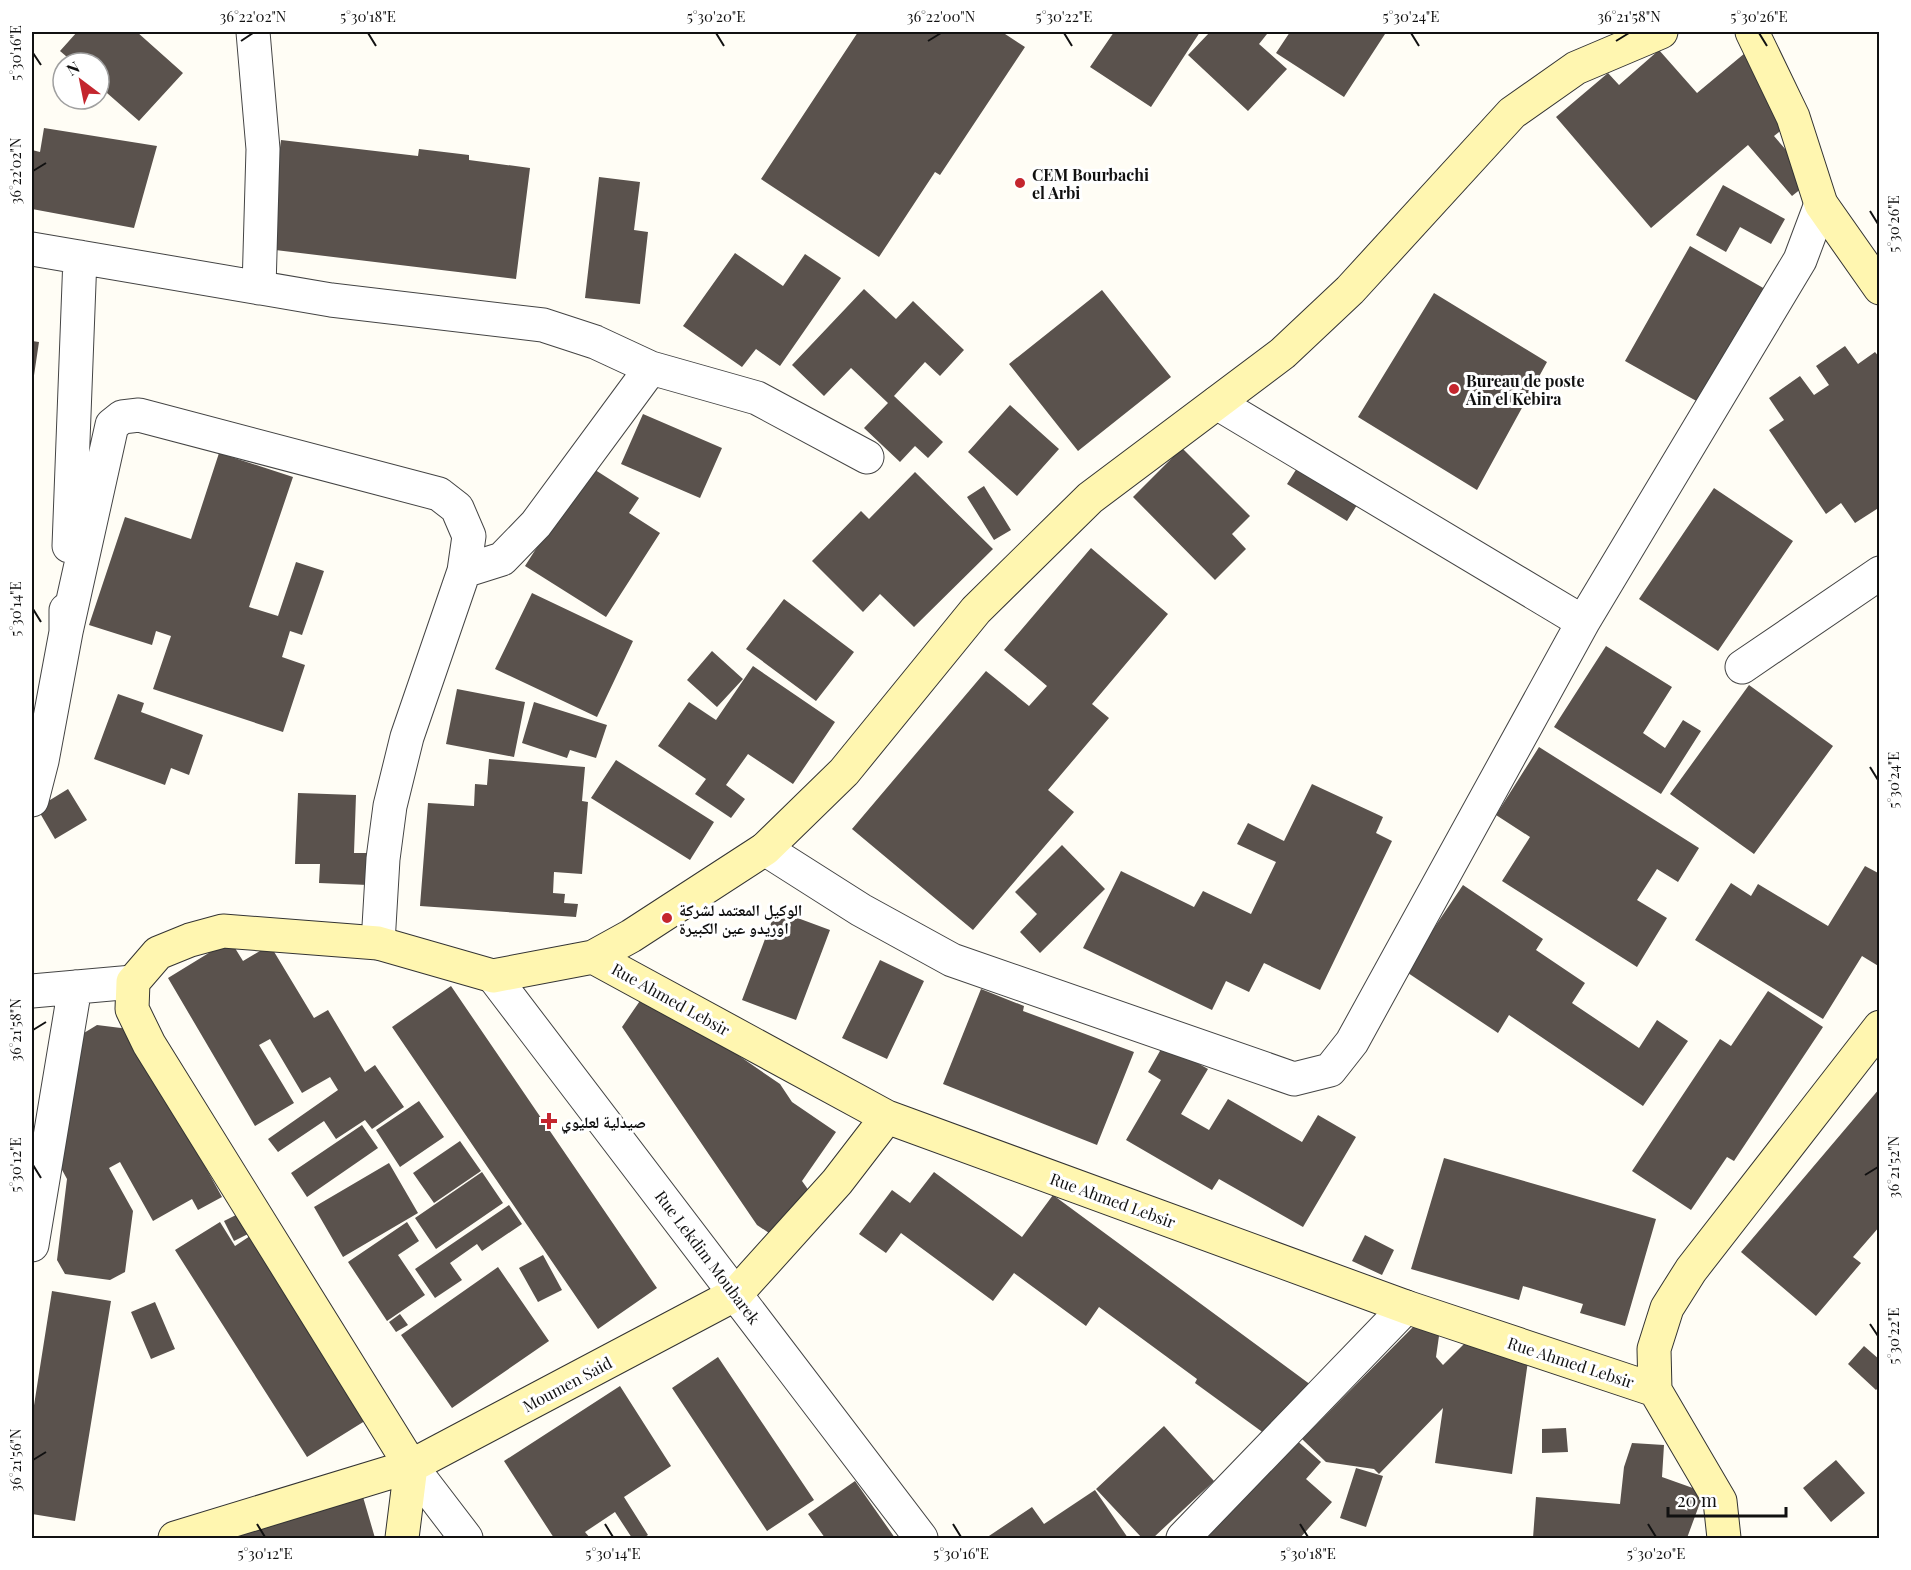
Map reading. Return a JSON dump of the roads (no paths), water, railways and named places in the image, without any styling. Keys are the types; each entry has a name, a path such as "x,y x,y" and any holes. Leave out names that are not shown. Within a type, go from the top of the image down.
{"street":[{"path":"253,32 263,149 259,288"},
{"path":"466,1539 411,1466 149,1044 132,1009 133,982 158,953 190,940 223,931 378,943 493,976 593,957 632,936 765,849 844,772 976,610 1082,506 1283,353 1350,290 1512,113 1576,68 1661,32"},
{"path":"1752,32 1793,117 1821,204 1880,288"},
{"path":"765,849 861,910 952,960 1294,1079 1330,1070 1352,1042 1583,622 1800,260 1821,204"},
{"path":"32,249 331,300 543,325 596,342 651,368 757,399 867,457"},
{"path":"66,632 80,258"},
{"path":"464,571 502,559 536,524 651,368"},
{"path":"1216,403 1583,622"},
{"path":"32,800 112,425 122,417 139,415 439,494 457,508 469,536 464,571 407,737 390,806 383,859 378,943"},
{"path":"1742,667 1880,573"},
{"name":"Rue Ahmed Lebsir","path":"593,957 887,1117 1406,1307 1655,1390"},
{"name":"Rue Lekdim Moubarek","path":"493,976 921,1539"},
{"path":"32,991 133,982"},
{"path":"32,1245 75,987"},
{"path":"1724,1539 1719,1501 1655,1390 1654,1349 1667,1308 1691,1270 1880,1028"},
{"name":"Moumen Said","path":"175,1539 411,1466 736,1294 837,1182 887,1117"},
{"path":"1183,1539 1406,1307"},
{"path":"402,1539 411,1466"}],"place":[{"name":"CEM Bourbachi el Arbi","path":"1020,183"},
{"name":"Bureau de poste Ain el Kebira","path":"1454,389"},
{"name":"الوكيل المعتمد لشركة اوريدو عين الكبيرة","path":"667,918"},
{"name":"صيدلية لعليوي","path":"549,1121"}]}
